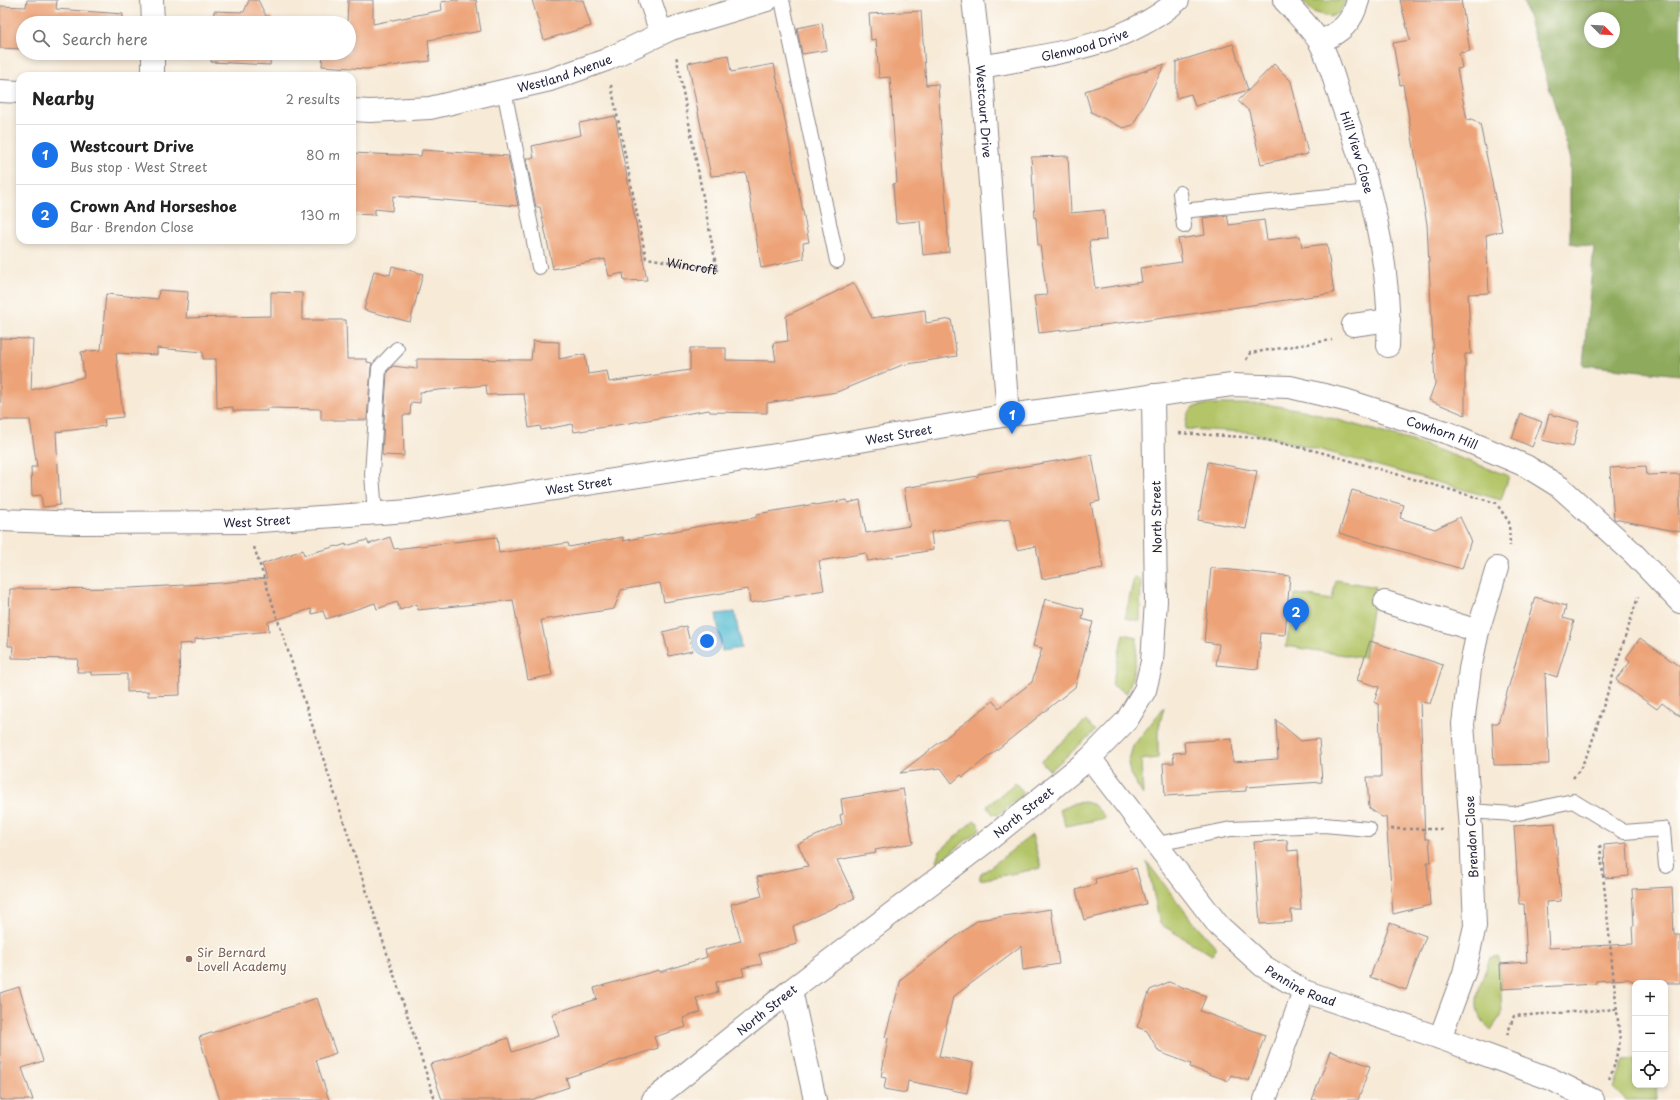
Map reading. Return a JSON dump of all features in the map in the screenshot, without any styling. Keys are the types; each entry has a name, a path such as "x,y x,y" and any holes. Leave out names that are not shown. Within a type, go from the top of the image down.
{"street":[{"path":"152,0 153,16"},
{"path":"650,0 666,31"},
{"name":"Westland Avenue","path":"356,110 430,108 550,80 606,60 666,31 767,0"},
{"name":"Westcourt Drive","path":"973,0 981,67 1008,415"},
{"name":"Glenwood Drive","path":"981,67 1083,48 1113,39 1147,22 1178,0"},
{"name":"Hill View Close","path":"1284,0 1303,20 1320,42 1356,142 1370,192 1385,275 1389,320 1388,346"},
{"path":"1320,42 1338,33 1350,20 1358,0"},
{"path":"153,60 153,72"},
{"path":"0,91 16,92"},
{"path":"1359,324 1389,320"},
{"name":"Cowhorn Hill","path":"1152,396 1232,385 1290,387 1345,400 1451,434 1526,466 1560,487 1648,568 1680,602"},
{"name":"West Street","path":"0,520 79,523 246,522 410,511 809,450 1008,415 1152,396"},
{"name":"North Street","path":"653,1100 791,990 991,838 1090,758 1127,720 1145,690 1152,662 1156,601 1154,431 1152,396"},
{"name":"Brendon Close","path":"1440,1038 1464,973 1475,926 1464,724 1470,669 1478,631 1497,568"},
{"path":"1385,602 1478,631"},
{"name":"Pennine Road","path":"1090,758 1219,926 1263,966 1304,991 1440,1038 1551,1079 1593,1100"},
{"path":"791,990 815,1100"},
{"path":"1265,1100 1304,991"}],"lane":[{"path":"782,0 837,261"},
{"path":"504,90 539,267"},
{"path":"1182,211 1370,192"},
{"path":"1180,193 1184,226"},
{"path":"375,514 372,474 379,368 397,350"},
{"path":"1470,820 1513,814 1573,801 1624,832 1663,830 1666,866"},
{"path":"1157,844 1231,829 1324,825 1369,829"}],"path":[{"name":"Wincroft","path":"606,60 646,258 718,270 666,31"},
{"path":"1232,385 1250,352 1351,337 1359,324"},
{"path":"1154,431 1258,438 1320,452 1496,503 1509,522 1510,546 1497,568"},
{"path":"246,522 435,1100"},
{"path":"1551,806 1580,769 1589,751 1648,568"},
{"path":"1595,814 1598,825 1620,1041 1613,1070 1608,1082"},
{"path":"1369,829 1470,820"},
{"path":"1498,1060 1514,1016 1617,1010"}],"green space":[{"path":"1301,0 1345,0 1345,2 1339,13 1330,17 1313,12"},
{"path":"1523,0 1680,0 1680,375 1583,365 1594,247 1570,243 1570,156"},
{"path":"1208,404 1264,404 1303,410 1422,444 1509,476 1501,500 1321,450 1248,432 1185,429 1187,415 1193,407"},
{"path":"1134,577 1141,579 1140,621 1125,618"},
{"path":"1336,580 1376,587 1364,658 1286,646 1295,594 1332,600"},
{"path":"1123,634 1137,637 1135,665 1127,693 1112,685"},
{"path":"1164,707 1158,731 1158,758 1141,760 1143,795 1130,774 1128,763 1133,746"},
{"path":"1086,721 1095,731 1050,771 1041,761"},
{"path":"1015,783 1024,792 1023,795 998,815 993,814 987,806"},
{"path":"1085,802 1094,805 1106,818 1066,826 1060,810 1074,803"},
{"path":"974,820 978,823 980,828 979,830 938,863 936,860 940,851"},
{"path":"1032,835 1041,868 980,880 980,875"},
{"path":"1147,862 1190,918 1217,948 1212,955 1160,924"},
{"path":"1499,956 1502,1014 1491,1030 1482,1021 1478,1014 1477,998 1481,981 1490,958"},
{"path":"1632,1059 1632,1088 1656,1088 1657,1100 1626,1100 1614,1088 1624,1060"}],"water":[{"path":"735,612 741,648 722,651 716,614"}],"building":[{"path":"27,0 57,0 56,9 123,14 123,16 16,16 16,49 0,48 0,6 26,7"},
{"path":"249,0 258,0 266,16 214,16 214,11 244,12"},
{"path":"348,0 373,0 373,24 442,10 441,2 454,0 476,0 481,31 428,40 430,61 366,69 322,66 322,60 356,60 356,16 347,16"},
{"path":"532,0 583,0 591,26 544,40"},
{"path":"1400,0 1461,0 1470,51 1459,53 1462,68 1457,69 1467,120 1472,119 1480,124 1502,231 1486,235 1489,293 1468,294 1471,354 1465,354 1465,415 1429,400 1435,384 1427,224 1403,84 1400,85 1393,43 1410,40"},
{"path":"921,11 926,85 938,84 949,252 923,255 920,221 896,223 893,184 897,183 890,77 879,78 876,39 871,40 869,14"},
{"path":"822,23 827,50 802,54 797,28"},
{"path":"1233,44 1248,90 1195,106 1191,94 1176,98 1176,62"},
{"path":"728,55 731,72 774,64 809,242 803,243 804,259 761,268 746,173 711,176 688,63"},
{"path":"211,60 270,60 270,65 211,62"},
{"path":"1165,64 1133,125 1123,128 1091,112 1085,91"},
{"path":"1274,64 1291,81 1308,154 1261,164 1249,111 1238,101"},
{"path":"615,116 647,280 624,281 623,273 609,276 605,259 553,269 540,207 536,207 526,158 534,158 532,146 581,135 579,123"},
{"path":"422,150 508,156 518,206 393,196 392,211 375,209 375,215 356,214 356,153 421,156"},
{"path":"1068,156 1071,213 1104,210 1106,240 1089,241 1095,289 1142,282 1140,268 1182,262 1178,239 1205,235 1203,218 1227,215 1229,225 1264,220 1267,240 1300,236 1302,247 1327,244 1334,293 1136,322 1039,333 1034,296 1047,295 1040,245 1038,245 1031,157"},
{"path":"392,266 423,274 410,322 364,310 374,271 390,275"},
{"path":"854,283 872,318 925,310 926,323 951,319 957,356 902,365 837,392 767,403 767,413 710,412 709,410 574,432 572,424 541,430 540,426 529,428 524,394 487,395 486,385 420,392 420,403 411,402 410,415 403,415 404,456 382,455 387,372 393,366 417,369 417,359 531,360 533,341 559,342 559,359 585,354 588,374 607,371 609,382 690,370 690,348 726,348 726,360 776,361 773,343 788,341 786,316"},
{"path":"159,290 188,292 186,318 271,316 271,292 302,293 302,320 346,320 347,359 367,359 367,362 372,363 367,420 321,420 321,409 267,408 267,411 233,411 233,407 217,408 216,359 203,359 203,352 157,348 157,355 116,353 123,417 104,419 105,426 56,432 60,505 43,507 41,495 32,496 31,467 37,467 30,420 0,420 0,338 33,339 31,390 84,377 81,352 101,350 106,294 158,299"},
{"path":"1521,414 1542,422 1532,447 1512,438"},
{"path":"1549,414 1579,422 1573,447 1542,440"},
{"path":"1092,455 1100,501 1091,503 1103,568 1042,579 1036,546 1017,550 1010,519 931,532 933,550 868,561 866,553 819,561 824,590 750,603 748,589 664,602 660,583 621,590 614,609 541,620 552,675 528,680 513,600 418,610 417,604 400,610 397,602 377,609 375,603 326,619 323,611 312,614 311,609 268,622 269,631 195,639 195,643 179,644 180,695 148,696 148,691 127,692 127,674 91,675 91,672 77,672 78,659 12,658 13,646 8,646 10,589 131,588 220,583 267,578 262,564 303,550 304,555 367,540 369,544 390,537 394,549 497,537 499,553 568,543 569,547 623,537 623,541 753,518 757,517 757,514 847,500 848,503 860,500 866,533 910,526 904,488"},
{"path":"1208,462 1257,471 1246,529 1198,520"},
{"path":"1646,466 1647,475 1680,474 1680,532 1614,519 1610,468"},
{"path":"1352,490 1404,505 1400,518 1435,529 1460,517 1471,540 1462,569 1339,533"},
{"path":"1211,568 1290,576 1285,635 1261,633 1258,669 1216,665 1219,644 1204,642"},
{"path":"1535,597 1566,606 1563,618 1574,621 1557,677 1545,673 1549,764 1494,765 1492,723 1498,723"},
{"path":"1045,599 1084,609 1082,619 1093,622 1075,687 963,777 961,775 952,783 941,768 900,773 993,701 999,708 1032,682 1042,648 1033,646"},
{"path":"686,626 692,651 669,656 663,632"},
{"path":"1640,638 1680,667 1680,717 1662,703 1657,709 1616,680 1630,662 1626,658"},
{"path":"1370,641 1443,665 1430,704 1420,701 1425,839 1429,839 1431,862 1427,862 1430,905 1393,914 1386,817 1382,817 1369,808 1367,777 1381,777 1379,704 1374,702 1379,687 1357,680"},
{"path":"1276,720 1301,741 1319,739 1322,782 1246,787 1246,791 1165,796 1163,763 1174,763 1173,753 1185,752 1184,742 1232,739 1233,762 1278,759"},
{"path":"903,789 913,843 875,850 876,853 837,860 855,898 793,926 797,944 759,954 762,964 742,968 744,976 716,982 718,992 696,998 701,1012 683,1018 686,1027 654,1037 658,1048 566,1078 569,1087 531,1100 442,1100 430,1064 449,1059 508,1038 512,1052 559,1036 552,1014 597,999 594,988 659,970 660,972 707,957 705,950 741,941 731,904 762,896 757,877 808,866 798,844 842,824 840,815 843,814 841,799"},
{"path":"1555,823 1561,901 1546,902 1549,948 1633,944 1632,926 1634,926 1632,889 1672,887 1674,935 1680,935 1680,983 1668,983 1668,980 1632,981 1628,979 1596,981 1595,984 1501,989 1500,964 1527,962 1524,904 1519,904 1514,826"},
{"path":"1287,840 1288,851 1298,850 1301,910 1291,910 1292,922 1260,924 1254,842"},
{"path":"1627,843 1629,876 1605,878 1604,845"},
{"path":"1136,868 1146,904 1084,920 1076,890 1096,884 1095,879"},
{"path":"1051,909 1059,964 1023,970 1021,946 953,997 939,1056 973,1063 967,1093 908,1081 906,1093 884,1089 886,1078 881,1077 888,1038 885,1037 901,979 978,920"},
{"path":"1390,923 1426,936 1406,990 1370,977"},
{"path":"1169,982 1206,996 1200,1011 1265,1035 1249,1081 1231,1075 1229,1081 1190,1067 1191,1064 1159,1052 1147,1031 1137,1027 1150,990"},
{"path":"19,987 43,1061 22,1068 33,1100 0,1100 0,993"},
{"path":"317,998 336,1053 316,1060 329,1100 220,1100 199,1037"},
{"path":"1330,1051 1370,1066 1358,1100 1312,1100"}],"place":[{"name":"Westcourt Drive","path":"1012,434"},
{"name":"Crown And Horseshoe","path":"1296,631"},
{"name":"Sir Bernard Lovell Academy","path":"189,959"}]}
